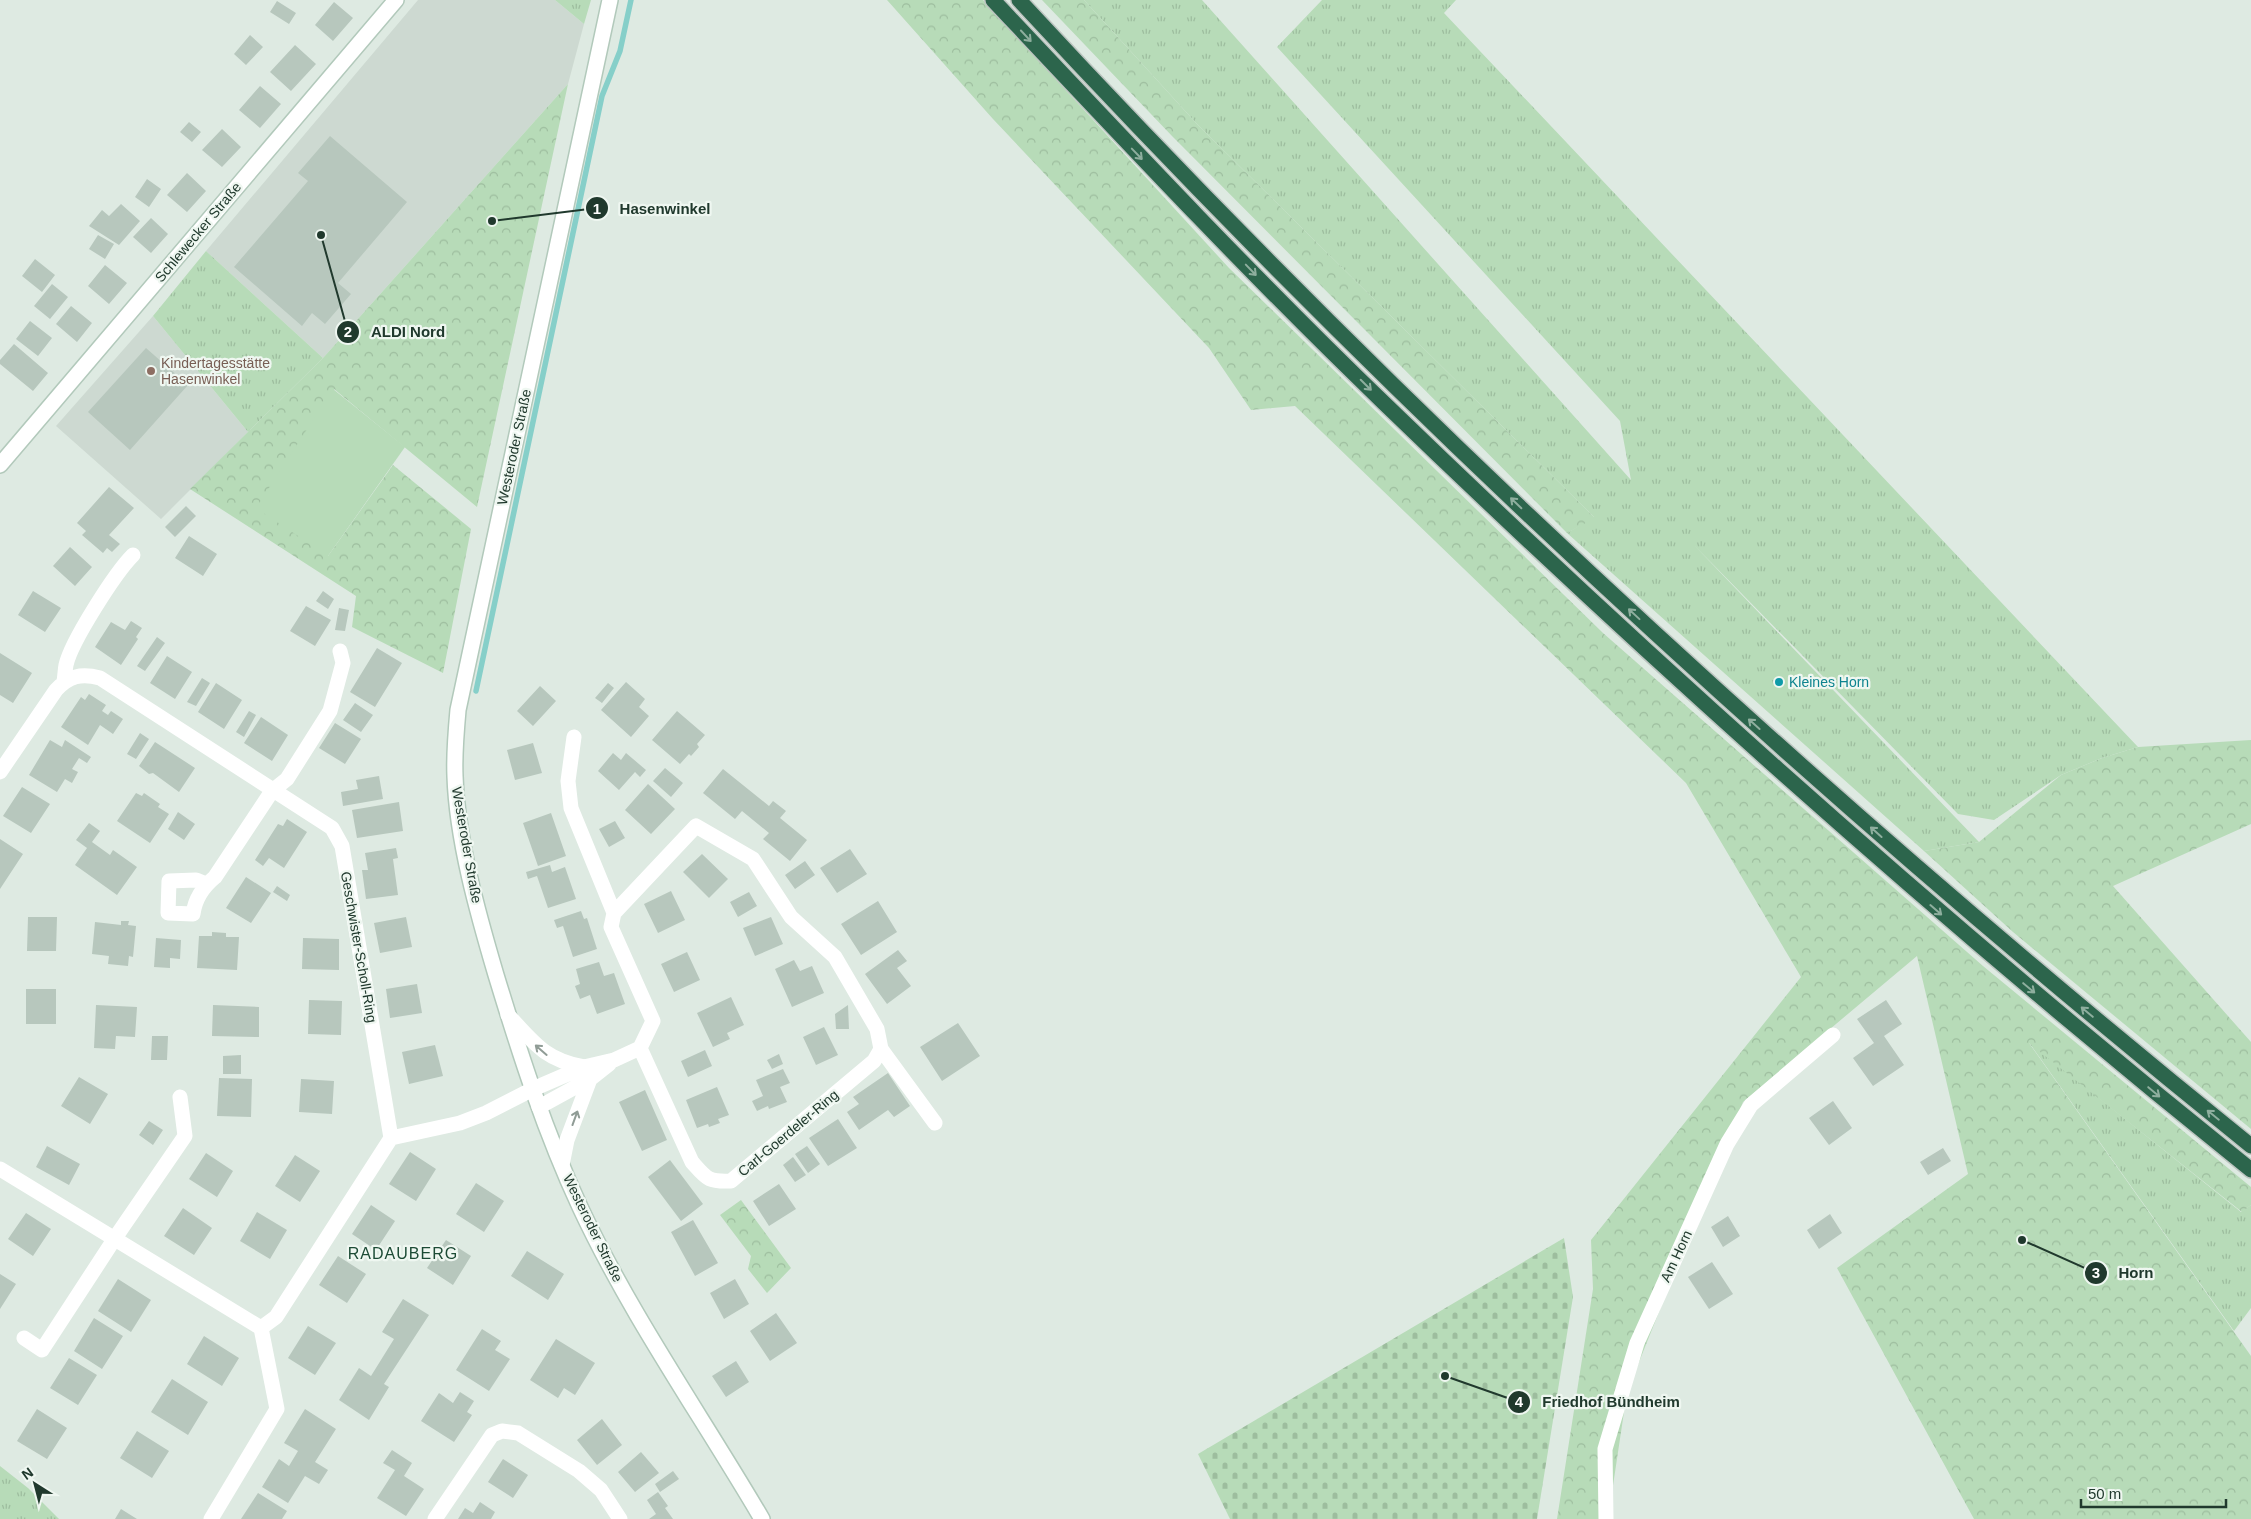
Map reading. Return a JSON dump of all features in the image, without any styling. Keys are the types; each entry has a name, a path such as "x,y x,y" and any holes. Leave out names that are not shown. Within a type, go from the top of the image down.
{"highway":[{"path":"992,0 1132,149 1382,401 1606,615 1730,728 1991,957 2251,1170"},
{"path":"1019,0 1248,239 1432,422 1697,673 1912,864 2251,1146"}],"street":[{"name":"Schlewecker Straße","path":"0,465 396,0"},
{"name":"Westeroder Straße","path":"610,0 458,710 455,777 466,857 485,937 508,1015 533,1089 562,1165 580,1208 632,1307 762,1519"},
{"path":"0,772 64,681 66,665 72,650 120,569 133,555"},
{"path":"206,884 215,877 272,790 287,779 330,711 343,663 340,650"},
{"name":"Geschwister-Scholl-Ring","path":"64,681 86,675 100,678 332,828 342,846 391,1138"},
{"path":"574,737 568,781 572,808 614,912"},
{"path":"261,1328 276,1317 391,1138 460,1123 486,1113 533,1089 587,1073 640,1048 653,1021 611,927 614,912 696,826 753,859 791,917 835,956 877,1029 881,1049 935,1124"},
{"path":"508,1015 546,1055 587,1073"},
{"name":"Am Horn","path":"1606,1519 1605,1448 1637,1343 1727,1144 1751,1105 1833,1035"},
{"name":"Carl-Goerdeler-Ring","path":"640,1048 692,1162 704,1175 714,1182 731,1180 874,1061 881,1049"},
{"path":"540,1107 587,1073"},
{"path":"562,1165 567,1140 587,1073"},
{"path":"24,1338 42,1350 115,1238 185,1136 180,1098"},
{"path":"0,1169 261,1328 277,1409 211,1519"},
{"path":"435,1519 492,1435 502,1431 518,1433 580,1471 600,1490 620,1519"}],"shaded area":[{"path":"418,0 555,0 584,24 568,84 323,358 206,251"},
{"name":"Kindertagesstätte Hasenwinkel","path":"153,316 248,432 161,519 56,426"}],"green space":[{"path":"555,0 591,0 584,24"},
{"path":"887,0 983,0 1229,268 1603,633 1983,966 2251,1187 2251,1205 2242,1212 2029,1043 2251,1356 2251,1519 1974,1519 1837,1268 1968,1174 1917,956 1743,1102 1627,1392 1608,1519 1557,1519 1593,1289 1591,1240 1801,977 1686,783 1295,406 1251,410 1209,348 993,119"},
{"path":"1042,0 1084,0 1197,124 1595,518 1567,533 1172,136"},
{"path":"1084,0 1202,0 1631,480 1620,421 1277,47 1322,0 1456,0 1444,13 2138,747 2102,758 2061,775 1994,820 1958,814 1693,544 1979,842 1924,851 1567,533 1594,517 1197,124"},
{"path":"568,84 477,507 334,389 328,556 393,465 471,529 443,673 352,627 356,596 190,489 323,358"},
{"path":"206,251 323,358 248,432 153,316"},
{"path":"333,389 405,447 328,556 256,508"},
{"path":"2251,740 2251,824 2113,886 2251,1042 2251,1129 2013,932 1924,851 1979,842 2061,775 2102,758 2138,747"},
{"path":"2028,1041 2241,1212 2251,1205 2251,1308 2234,1331"},
{"path":"741,1200 791,1268 767,1293 748,1269 751,1256 720,1215"},
{"path":"1564,1238 1573,1297 1537,1519 1230,1519 1198,1454"},
{"path":"0,1466 28,1488 59,1519 0,1519"}],"building":[{"path":"277,1 296,13 289,24 270,12"},
{"path":"334,2 353,18 333,41 315,25"},
{"path":"250,35 263,47 246,65 234,54"},
{"path":"295,45 316,64 291,91 270,72"},
{"path":"260,86 281,104 260,128 239,110"},
{"path":"189,122 201,132 192,142 180,132"},
{"path":"222,129 241,147 222,167 202,150"},
{"path":"330,136 407,202 338,283 351,294 325,324 312,313 302,326 234,267 308,181 298,173"},
{"path":"187,173 206,191 187,212 167,195"},
{"path":"147,179 161,189 149,207 135,197"},
{"path":"121,204 140,221 119,245 89,226 102,210 109,216"},
{"path":"151,218 168,234 151,253 133,237"},
{"path":"98,235 114,244 105,259 89,249"},
{"path":"35,259 55,275 42,292 22,276"},
{"path":"105,265 127,283 109,304 88,286"},
{"path":"52,284 68,297 50,319 34,306"},
{"path":"71,306 92,323 77,342 56,324"},
{"path":"30,321 52,338 38,356 16,339"},
{"path":"14,344 48,373 33,391 0,364 0,360"},
{"path":"146,348 188,385 130,450 88,412"},
{"path":"109,487 134,508 109,535 120,544 112,552 107,548 103,553 82,535 86,531 77,523"},
{"path":"186,506 196,516 175,537 165,527"},
{"path":"189,536 217,554 203,576 175,558"},
{"path":"70,547 92,567 75,586 53,566"},
{"path":"33,591 61,608 45,632 18,615"},
{"path":"323,591 334,599 328,609 316,601"},
{"path":"306,606 331,620 315,646 290,631"},
{"path":"339,608 349,610 345,631 335,630"},
{"path":"131,621 142,628 136,637 138,639 121,665 95,647 111,622 125,630"},
{"path":"157,637 165,643 145,671 137,666"},
{"path":"377,648 402,663 375,707 350,692"},
{"path":"0,653 32,673 13,703 0,695"},
{"path":"167,656 192,672 175,699 150,683"},
{"path":"202,678 210,683 196,706 187,702"},
{"path":"626,682 645,699 639,707 649,716 631,737 601,710"},
{"path":"216,683 242,700 224,729 198,712"},
{"path":"608,683 614,688 602,703 595,698"},
{"path":"540,686 556,701 533,726 517,711"},
{"path":"89,694 106,705 102,711 108,715 111,711 123,719 113,734 100,725 88,745 61,727 81,697 85,700"},
{"path":"355,703 373,715 361,732 343,720"},
{"path":"249,711 256,715 244,737 236,732"},
{"path":"677,711 705,735 697,744 699,747 680,764 652,740"},
{"path":"261,717 288,735 272,761 244,743"},
{"path":"335,723 361,739 345,764 319,748"},
{"path":"140,733 149,739 136,759 127,754"},
{"path":"50,740 62,747 65,740 91,757 87,763 79,758 72,769 78,772 72,783 65,779 57,792 29,775"},
{"path":"155,742 195,768 179,792 153,773 149,774 139,766"},
{"path":"533,743 542,773 515,780 507,750"},
{"path":"613,753 621,760 626,753 646,770 640,777 635,772 619,790 598,771"},
{"path":"665,768 683,783 671,797 653,781"},
{"path":"723,769 769,806 773,801 786,811 780,818 807,840 790,861 763,839 769,833 742,811 735,819 703,793"},
{"path":"379,776 383,799 343,806 341,792 358,789 356,780"},
{"path":"648,784 675,809 651,834 625,810"},
{"path":"22,787 50,804 31,833 3,816"},
{"path":"136,793 142,796 144,793 160,804 158,807 169,814 150,843 117,821"},
{"path":"399,802 403,831 357,838 352,810"},
{"path":"178,812 195,824 184,840 168,829"},
{"path":"551,813 566,856 538,866 523,823"},
{"path":"287,819 307,832 284,868 269,858 263,866 255,860 278,824 283,826"},
{"path":"615,821 625,838 609,847 599,829"},
{"path":"89,823 100,831 92,842 110,855 113,850 137,867 117,895 75,865 87,848 76,840"},
{"path":"0,839 23,854 0,889"},
{"path":"396,848 398,858 393,859 398,895 366,899 362,870 368,870 365,853"},
{"path":"850,849 867,874 837,893 820,868"},
{"path":"702,854 728,879 709,898 683,872"},
{"path":"805,861 815,875 795,889 785,875"},
{"path":"550,865 552,872 565,867 576,899 548,908 537,876 528,879 526,872"},
{"path":"246,877 271,893 251,923 226,908"},
{"path":"277,886 290,895 287,901 273,892"},
{"path":"671,891 685,920 658,933 644,904"},
{"path":"749,892 757,906 738,917 730,902"},
{"path":"878,901 897,932 861,955 841,924"},
{"path":"581,911 584,919 587,918 597,949 573,957 563,926 557,928 554,920"},
{"path":"28,917 57,917 56,951 27,951"},
{"path":"406,917 412,947 380,953 374,923"},
{"path":"771,917 783,944 755,956 743,928"},
{"path":"121,921 129,921 128,925 136,926 133,957 129,956 128,966 108,964 109,956 92,954 95,922 121,925"},
{"path":"212,932 226,933 226,937 239,937 237,970 197,968 199,936 212,936"},
{"path":"156,938 181,940 180,959 170,958 170,968 154,967"},
{"path":"303,938 339,939 339,970 302,969"},
{"path":"898,950 907,961 897,968 911,986 887,1004 865,974"},
{"path":"687,952 700,980 674,992 661,964"},
{"path":"794,960 800,971 812,966 824,993 792,1007 775,969"},
{"path":"599,962 604,976 614,973 625,1004 597,1014 590,995 580,999 575,986 580,984 576,969"},
{"path":"417,984 422,1013 390,1018 386,989"},
{"path":"26,989 56,989 56,1024 26,1024"},
{"path":"731,997 744,1025 727,1033 730,1039 713,1047 697,1013"},
{"path":"309,1000 342,1001 341,1035 308,1034"},
{"path":"1886,1000 1902,1024 1884,1036 1904,1065 1873,1086 1853,1058 1874,1043 1857,1019"},
{"path":"96,1005 137,1007 135,1037 116,1036 115,1049 94,1048"},
{"path":"213,1005 259,1007 259,1037 212,1036"},
{"path":"848,1005 849,1029 836,1029 835,1014"},
{"path":"958,1023 980,1056 942,1081 920,1047"},
{"path":"824,1027 838,1055 816,1065 803,1037"},
{"path":"152,1036 168,1036 167,1060 151,1060"},
{"path":"435,1045 443,1076 409,1084 402,1052"},
{"path":"705,1050 712,1066 688,1077 681,1061"},
{"path":"779,1054 783,1064 772,1069 767,1060"},
{"path":"241,1055 241,1074 223,1074 223,1056"},
{"path":"783,1069 790,1083 780,1087 787,1102 769,1109 768,1106 757,1111 752,1101 763,1096 756,1080"},
{"path":"888,1073 910,1106 894,1117 888,1110 859,1130 847,1112 859,1104 853,1097"},
{"path":"79,1077 108,1094 90,1124 61,1106"},
{"path":"219,1078 252,1079 251,1117 217,1116"},
{"path":"301,1079 334,1081 332,1114 299,1112"},
{"path":"717,1087 729,1115 718,1119 720,1123 709,1127 708,1124 697,1128 686,1100"},
{"path":"645,1090 667,1140 642,1151 619,1102"},
{"path":"1833,1101 1852,1128 1829,1145 1809,1118"},
{"path":"838,1119 857,1148 828,1166 809,1138"},
{"path":"149,1121 163,1130 153,1145 139,1135"},
{"path":"47,1146 80,1164 69,1185 36,1167"},
{"path":"807,1146 820,1164 808,1173 795,1154"},
{"path":"1943,1148 1951,1161 1928,1175 1920,1162"},
{"path":"410,1152 436,1169 416,1201 389,1184"},
{"path":"206,1153 233,1171 217,1197 189,1179"},
{"path":"295,1155 320,1171 300,1202 275,1186"},
{"path":"793,1157 806,1175 795,1182 783,1165"},
{"path":"670,1160 703,1204 681,1221 648,1177"},
{"path":"476,1183 504,1201 484,1232 456,1214"},
{"path":"779,1184 796,1209 769,1226 753,1201"},
{"path":"371,1205 395,1221 376,1250 352,1234"},
{"path":"183,1208 212,1228 194,1255 164,1236"},
{"path":"257,1212 287,1230 270,1259 240,1241"},
{"path":"26,1213 51,1229 33,1256 8,1239"},
{"path":"1830,1214 1842,1233 1819,1249 1807,1230"},
{"path":"1728,1216 1740,1236 1723,1247 1711,1227"},
{"path":"693,1220 718,1263 695,1276 671,1232"},
{"path":"446,1240 471,1256 453,1285 427,1268"},
{"path":"527,1251 564,1274 548,1300 511,1276"},
{"path":"338,1256 366,1274 347,1303 319,1285"},
{"path":"1712,1262 1733,1294 1709,1309 1688,1277"},
{"path":"0,1274 16,1284 0,1309"},
{"path":"118,1279 151,1300 131,1332 98,1311"},
{"path":"735,1279 749,1304 724,1319 710,1293"},
{"path":"403,1299 429,1315 384,1384 389,1387 369,1420 339,1400 359,1368 371,1376 394,1339 382,1332"},
{"path":"776,1313 797,1343 770,1361 750,1331"},
{"path":"94,1318 123,1336 102,1369 74,1351"},
{"path":"308,1326 336,1343 315,1375 288,1358"},
{"path":"482,1329 501,1341 495,1350 510,1359 489,1391 456,1370"},
{"path":"204,1336 239,1358 222,1386 187,1364"},
{"path":"556,1339 595,1363 575,1395 564,1388 558,1398 530,1380"},
{"path":"69,1358 97,1375 78,1405 50,1388"},
{"path":"736,1361 749,1382 726,1397 712,1376"},
{"path":"172,1379 208,1402 188,1435 151,1412"},
{"path":"460,1392 474,1401 467,1412 472,1415 454,1442 421,1421 439,1393 453,1403"},
{"path":"37,1409 67,1428 47,1459 17,1441"},
{"path":"305,1409 336,1429 315,1462 328,1470 319,1484 305,1476 288,1503 262,1487 279,1459 289,1466 298,1451 284,1443"},
{"path":"602,1419 622,1445 597,1465 577,1440"},
{"path":"137,1431 169,1451 152,1478 120,1458"},
{"path":"392,1450 412,1463 404,1476 424,1489 406,1516 377,1498 395,1470 383,1463"},
{"path":"641,1452 659,1473 635,1492 618,1472"},
{"path":"503,1459 528,1475 513,1498 488,1482"},
{"path":"673,1471 679,1479 660,1492 655,1484"},
{"path":"658,1492 668,1506 665,1508 673,1519 649,1519 656,1514 647,1500"},
{"path":"258,1493 287,1511 282,1519 241,1519"},
{"path":"480,1502 495,1512 491,1519 458,1519 465,1508 473,1513"},
{"path":"121,1509 137,1519 115,1519"}],"waterway":[{"path":"476,691 602,96 620,51 631,0"}],"place":[{"name":"Hasenwinkel","path":"492,221"},
{"name":"ALDI Nord","path":"321,235"},
{"name":"Kindertagesstätte Hasenwinkel","path":"151,371"},
{"name":"Kleines Horn","path":"1779,682"},
{"name":"Horn","path":"2022,1240"},
{"name":"Friedhof Bündheim","path":"1445,1376"}],"district":[{"name":"RADAUBERG","path":"403,1253"}]}
